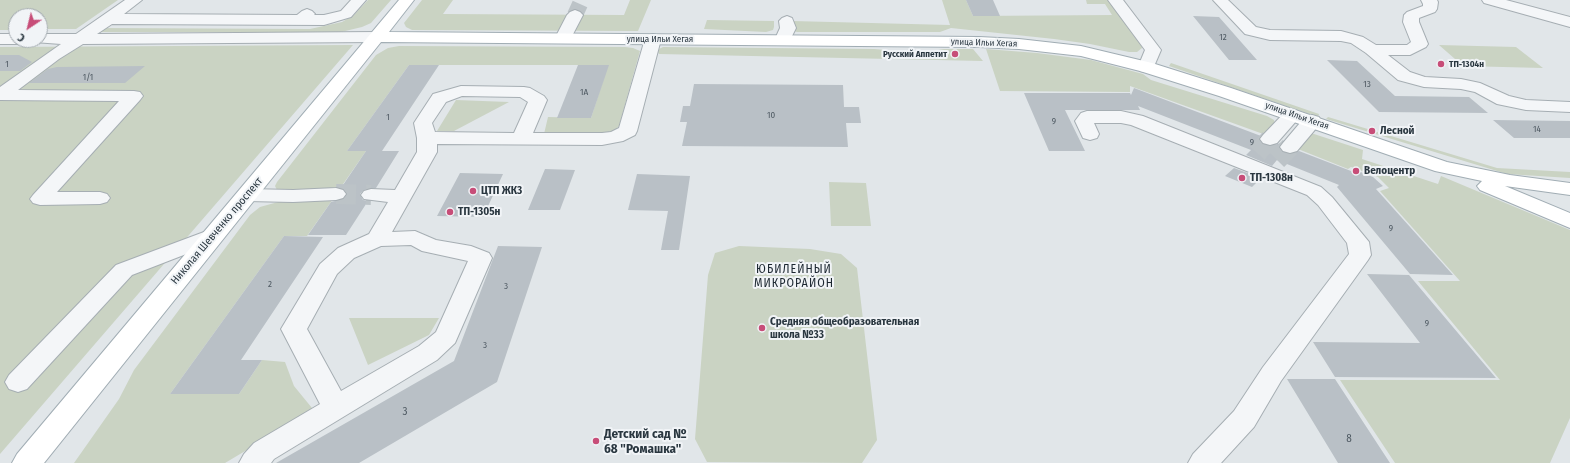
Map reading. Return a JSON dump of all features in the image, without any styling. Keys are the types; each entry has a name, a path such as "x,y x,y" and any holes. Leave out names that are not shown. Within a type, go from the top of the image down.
{"main road":[{"name":"Николая Шевченко проспект","path":"27,463 407,0"},
{"name":"улица Ильи Хегая","path":"377,37 783,39 979,42 1019,44 1081,51 1146,67 1312,121 1442,166 1510,181 1570,189"},
{"path":"1442,166 1567,219"}],"lane":[{"path":"0,95 53,56 135,0"},
{"path":"108,19 304,17 324,20 346,14 359,0"},
{"path":"1115,0 1153,50 1146,67"},
{"path":"1220,0 1251,31 1270,35 1341,36 1357,40 1404,76 1410,78 1424,82 1461,84 1473,87 1503,100 1526,105 1570,107"},
{"path":"1372,50 1410,50 1420,44 1411,22 1412,15 1430,9 1431,2 1428,0"},
{"path":"1489,0 1570,22"},
{"path":"563,38 578,6"},
{"path":"783,39 788,28 787,21"},
{"path":"48,39 377,37"},
{"path":"427,138 616,138 628,131 652,39"},
{"path":"377,239 427,152 427,138 423,123 439,98 461,91 524,92 538,100 521,138"},
{"path":"0,95 134,96 40,199 100,198"},
{"path":"1267,156 1292,115"},
{"path":"1090,134 1084,120 1087,117 1129,119 1267,156 1325,201 1358,242 1360,255 1272,374 1244,419 1203,463"},
{"path":"1267,156 1312,121"},
{"path":"247,195 293,196 336,194"},
{"path":"372,195 401,196"},
{"path":"18,382 124,270 212,236"},
{"path":"254,463 264,451 428,353 446,337 481,258 472,253 430,246 415,238 377,239 346,253 328,269 294,329 336,407"}],"green space":[{"path":"0,0 118,0 76,29 48,29 48,8 8,8 8,30 0,30"},
{"path":"368,0 391,0 371,23 362,27 341,32 94,32 100,28 310,29 342,22 354,15"},
{"path":"422,0 453,0 443,14 624,15 630,0 651,0 638,31 412,30 406,27 404,23"},
{"path":"942,0 966,0 973,16 1112,15 1105,4 1087,4 1086,0 1108,0 1141,42 1142,48 1137,52 1129,52 1090,44 1054,39 951,28 940,32 797,32 794,31 792,21 950,25"},
{"path":"707,20 774,21 774,27 773,30 766,32 704,29"},
{"path":"353,45 0,454 0,47 48,48 48,47"},
{"path":"1439,45 1516,47 1543,68 1463,66"},
{"path":"399,46 625,47 640,51 619,126 613,132 600,136 544,134 548,117 591,118 608,65 409,65 347,151 366,151 339,190 277,190 275,186 277,182 376,55 388,48"},
{"path":"663,47 874,49 897,51 898,58 927,58 927,52 944,49 973,49 983,61 659,54 659,49"},
{"path":"986,49 1037,53 1091,60 1143,74 1151,80 1267,116 1274,120 1275,124 1266,135 1130,86 1130,92 1000,91"},
{"path":"1171,63 1319,114 1318,117 1169,66"},
{"path":"456,100 509,102 454,131 437,131"},
{"path":"1328,117 1497,168 1570,172 1570,178 1507,174 1326,119"},
{"path":"1309,134 1314,134 1363,150 1362,159 1438,184 1441,176 1570,230 1570,418 1550,463 1395,463 1340,380 1500,380 1418,281 1460,281 1380,191 1389,188 1378,177 1351,167 1348,169 1298,149"},
{"path":"829,182 866,183 871,226 831,226"},
{"path":"333,199 307,236 284,236 170,394 239,394 262,360 285,362 294,386 312,408 309,413 225,463 74,463 119,399 134,370 250,215 260,207 278,202"},
{"path":"739,246 810,249 841,254 857,268 877,440 862,463 707,462 695,439 708,275 715,253"},
{"path":"349,318 439,318 429,335 368,365"}],"building":[{"path":"966,0 993,0 1000,16 973,16"},
{"path":"1193,16 1219,17 1257,60 1229,60"},
{"path":"0,55 19,55 32,62 20,71 0,71"},
{"path":"1327,60 1357,61 1395,96 1469,97 1488,113 1379,112"},
{"path":"409,65 439,65 382,151 347,151"},
{"path":"578,65 609,65 591,118 557,118"},
{"path":"145,66 125,83 29,83 48,69 57,67"},
{"path":"694,84 843,85 844,107 859,107 861,123 846,123 848,147 682,146 687,122 680,122 683,106 690,106"},
{"path":"1134,88 1261,136 1258,139 1263,144 1270,146 1281,143 1278,147 1283,152 1290,154 1299,151 1351,171 1353,169 1373,177 1383,186 1376,189 1453,275 1410,274 1337,187 1339,185 1277,160 1272,166 1246,155 1251,150 1138,106 1140,110 1065,110 1085,151 1049,151 1024,93 1130,93 1131,95"},
{"path":"1493,120 1570,121 1570,138 1514,138"},
{"path":"366,151 399,151 376,188 364,190 360,194 363,200 368,201 346,235 308,235 331,202 343,199 347,195 344,189 341,188"},
{"name":"ТП-1308н","path":"1234,168 1261,178 1252,187 1225,176"},
{"path":"545,169 575,170 560,210 528,210"},
{"name":"ЦТП ЖК3","path":"460,173 503,174 483,217 437,216"},
{"path":"637,174 690,176 679,250 661,250 668,211 628,210"},
{"path":"284,236 323,237 241,360 262,360 239,394 170,394"},
{"path":"498,246 542,247 497,382 359,463 276,463 454,361"},
{"path":"1367,274 1409,275 1496,378 1335,377 1313,342 1420,343"},
{"path":"1287,379 1335,379 1390,463 1338,463"}],"tunnel":[{"path":"575,15 580,4"},
{"path":"1257,153 1270,139"},
{"path":"1277,160 1290,147"},
{"path":"336,194 371,195"}],"place":[{"name":"Русский Аппетит","path":"955,54"},
{"name":"ТП-1304н","path":"1441,64"},
{"name":"Лесной","path":"1372,131"},
{"name":"Велоцентр","path":"1356,171"},
{"name":"ТП-1308н","path":"1242,178"},
{"name":"ЦТП ЖК3","path":"473,191"},
{"name":"ТП-1305н","path":"450,212"},
{"name":"Средняя общеобразовательная школа №33","path":"762,328"},
{"name":"Детский сад № 68 \"Ромашка\"","path":"596,441"}],"district":[{"name":"ЮБИЛЕЙНЫЙ МИКРОРАЙОН","path":"794,277"}]}
